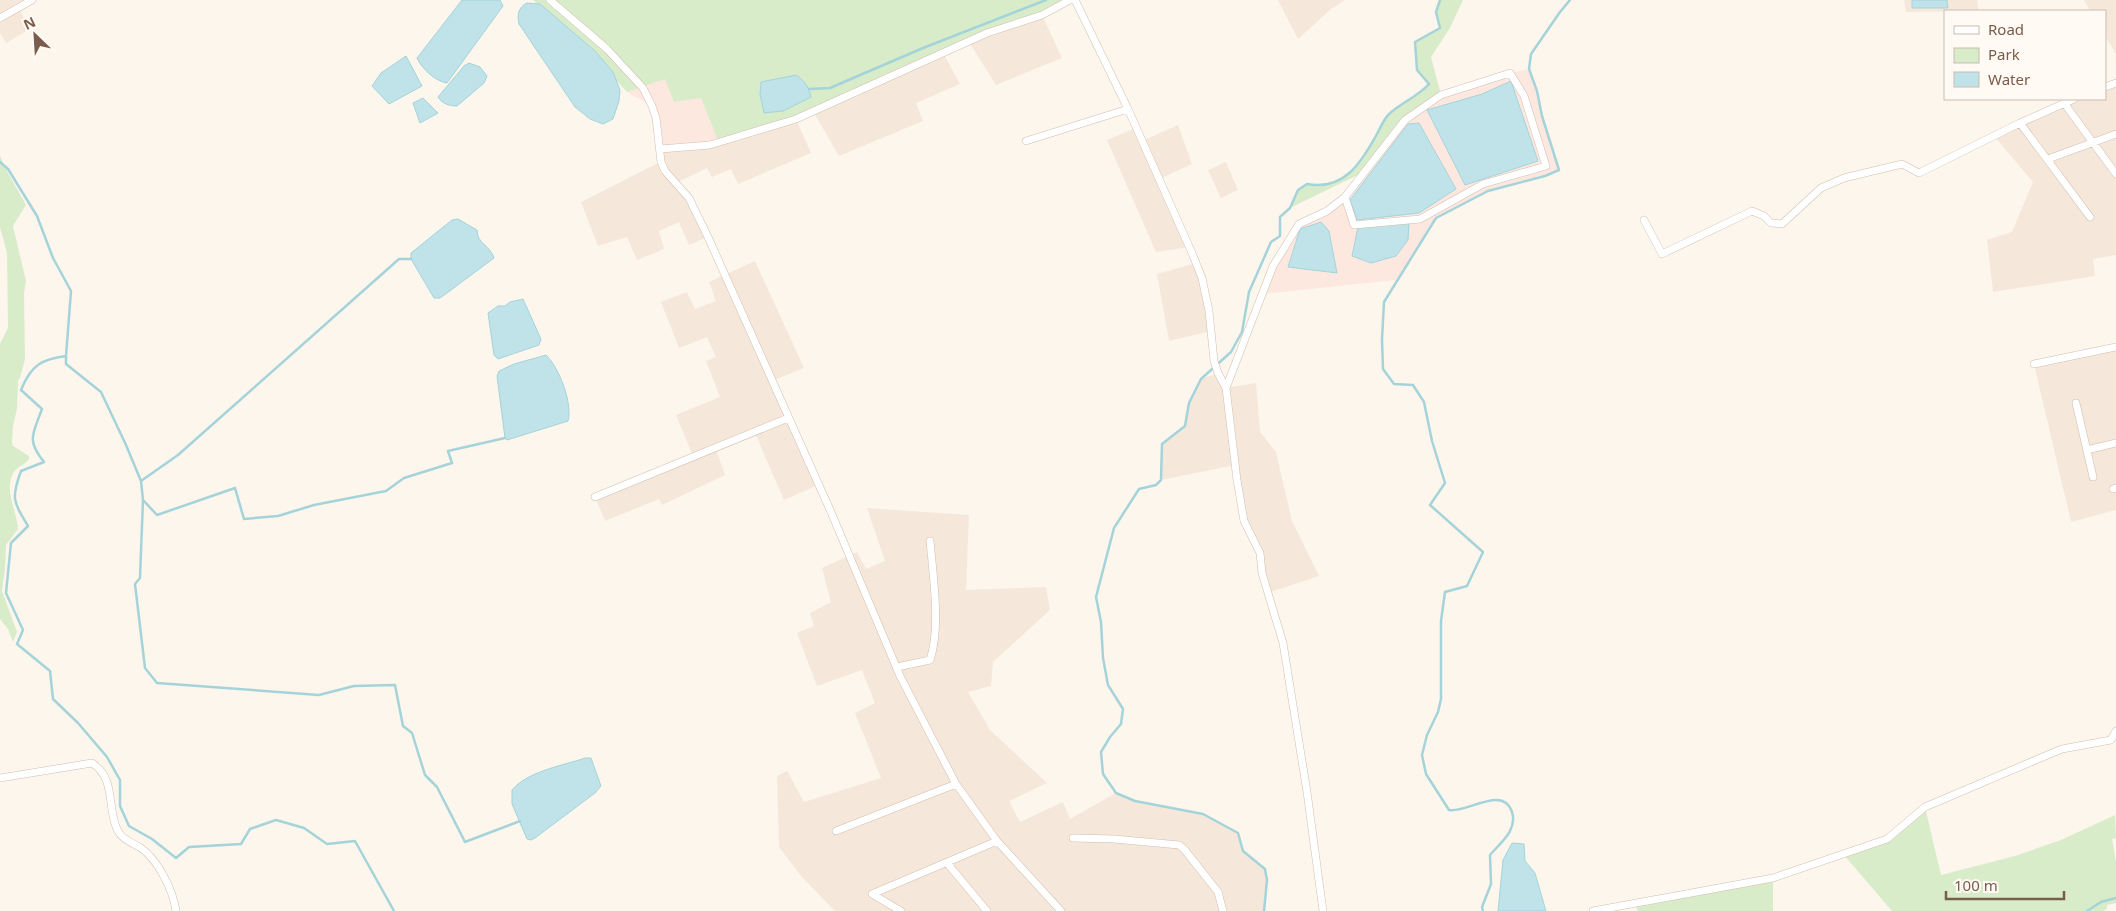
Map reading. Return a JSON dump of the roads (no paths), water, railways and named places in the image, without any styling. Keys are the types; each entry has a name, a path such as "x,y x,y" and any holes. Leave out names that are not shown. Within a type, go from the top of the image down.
{"street":[{"path":"0,18 32,0"},
{"path":"550,0 608,50 643,88 656,118 661,162 665,172 689,198 708,237 896,667 956,784 997,842 1059,910"},
{"path":"660,149 710,145 796,119 987,33 1042,15 1070,0"},
{"path":"1075,0 1128,109 1202,278 1209,311 1214,361 1226,388 1244,521 1260,553 1262,573 1283,643 1307,792 1323,911"},
{"path":"1226,388 1273,266 1299,224 1327,211 1345,197 1404,120 1441,95 1510,73 1524,96 1546,166 1483,184 1420,219 1354,225 1345,197"},
{"path":"1644,220 1662,254 1752,211 1764,216 1771,223 1782,224 1821,188 1844,178 1902,164 1919,173 2071,100"},
{"path":"2064,102 2116,174"},
{"path":"1026,141 1128,109"},
{"path":"2020,123 2090,217"},
{"path":"2048,159 2116,134"},
{"path":"2034,364 2116,347"},
{"path":"2076,403 2093,477"},
{"path":"595,497 788,418"},
{"path":"2087,450 2116,444"},
{"path":"896,667 930,660 934,647 934,594 930,541"},
{"path":"1593,911 1782,876 1887,839 1925,808 2062,749 2111,740 2116,731"},
{"path":"0,778 92,763 97,766 110,789 116,828 126,840 142,849 161,873 172,892 176,911"},
{"path":"836,831 956,784"},
{"path":"1073,838 1114,839 1179,845 1218,892 1223,911"},
{"path":"901,911 872,894 997,842"},
{"path":"946,863 986,911"}],"water":[{"path":"462,0 500,0 503,6 447,83 442,82 429,74 417,58"},
{"path":"1912,0 1947,0 1948,8 1912,8"},
{"path":"527,3 540,4 595,51 613,72 620,90 619,101 613,119 603,124 590,119 575,107 519,24 519,12"},
{"path":"406,56 422,86 389,104 372,86 381,73"},
{"path":"469,63 480,67 487,76 484,83 457,106 444,103 438,97 464,66"},
{"path":"796,75 806,84 811,97 783,111 764,113 760,94 761,82"},
{"path":"1511,81 1538,161 1465,185 1427,110 1482,94"},
{"path":"423,98 438,113 420,123 413,103"},
{"path":"1419,123 1456,189 1419,213 1357,220 1350,200 1408,124"},
{"path":"458,219 477,230 481,242 490,250 494,258 440,298 434,298 411,259 411,253 452,220"},
{"path":"1321,222 1329,231 1337,273 1288,267 1300,229"},
{"path":"1409,223 1408,240 1396,256 1371,263 1352,256 1358,227"},
{"path":"523,299 541,339 539,345 498,359 494,355 488,313 498,306 505,306 510,302"},
{"path":"546,355 556,368 564,386 567,396 568,421 507,440 505,438 497,376 499,371 514,364"},
{"path":"585,758 591,758 601,786 595,793 535,838 527,839 512,804 512,790 519,783 536,774"},
{"path":"1512,843 1524,844 1525,861 1535,873 1546,911 1498,911 1503,860"}],"waterway":[{"path":"809,89 830,88 923,48 1046,0"},
{"path":"1264,911 1267,880 1265,869 1243,851 1238,833 1203,814 1135,801 1116,793 1103,774 1101,752 1121,724 1123,709 1108,685 1103,658 1101,622 1096,597 1114,528 1139,489 1156,485 1161,480 1162,444 1185,426 1189,403 1201,379 1231,352 1242,332 1249,292 1271,242 1280,236 1280,217 1290,208 1298,190 1307,184 1320,185 1331,183 1341,179 1350,172 1365,155 1389,114 1429,84 1417,70 1415,42 1440,28 1436,12 1440,0"},
{"path":"1483,911 1482,907 1491,884 1490,855 1507,836 1512,825 1512,812 1507,804 1501,800 1493,800 1465,808 1449,810 1426,774 1422,755 1427,735 1438,712 1441,699 1441,621 1445,592 1467,586 1483,552 1430,505 1445,483 1432,441 1424,402 1413,385 1394,384 1383,369 1384,302 1436,218 1488,191 1545,176 1559,170 1529,69 1531,54 1570,0"},
{"path":"0,162 8,169 37,216 53,258 71,291 66,356 50,359 38,365 33,369 21,390 42,409 34,431 33,442 44,462 21,471 16,487 15,499 19,511 28,526 11,543 6,593 23,630 17,644 50,671 53,699 78,723 107,757 120,780 120,806 129,826 152,839 176,858 189,847 241,844 250,829 276,820 304,828 327,844 355,841 394,911"},
{"path":"141,481 178,455 399,259 411,259"},
{"path":"66,356 66,364 101,392 141,481 143,500 157,515 235,488 244,519 278,516 314,505 386,491 404,478 452,463 448,451 505,438"},
{"path":"143,500 140,578 135,584 145,668 157,683 319,695 354,686 395,685 403,726 412,733 425,775 437,787 465,842 520,821"},
{"path":"2087,911 2101,902 2116,898"}]}
